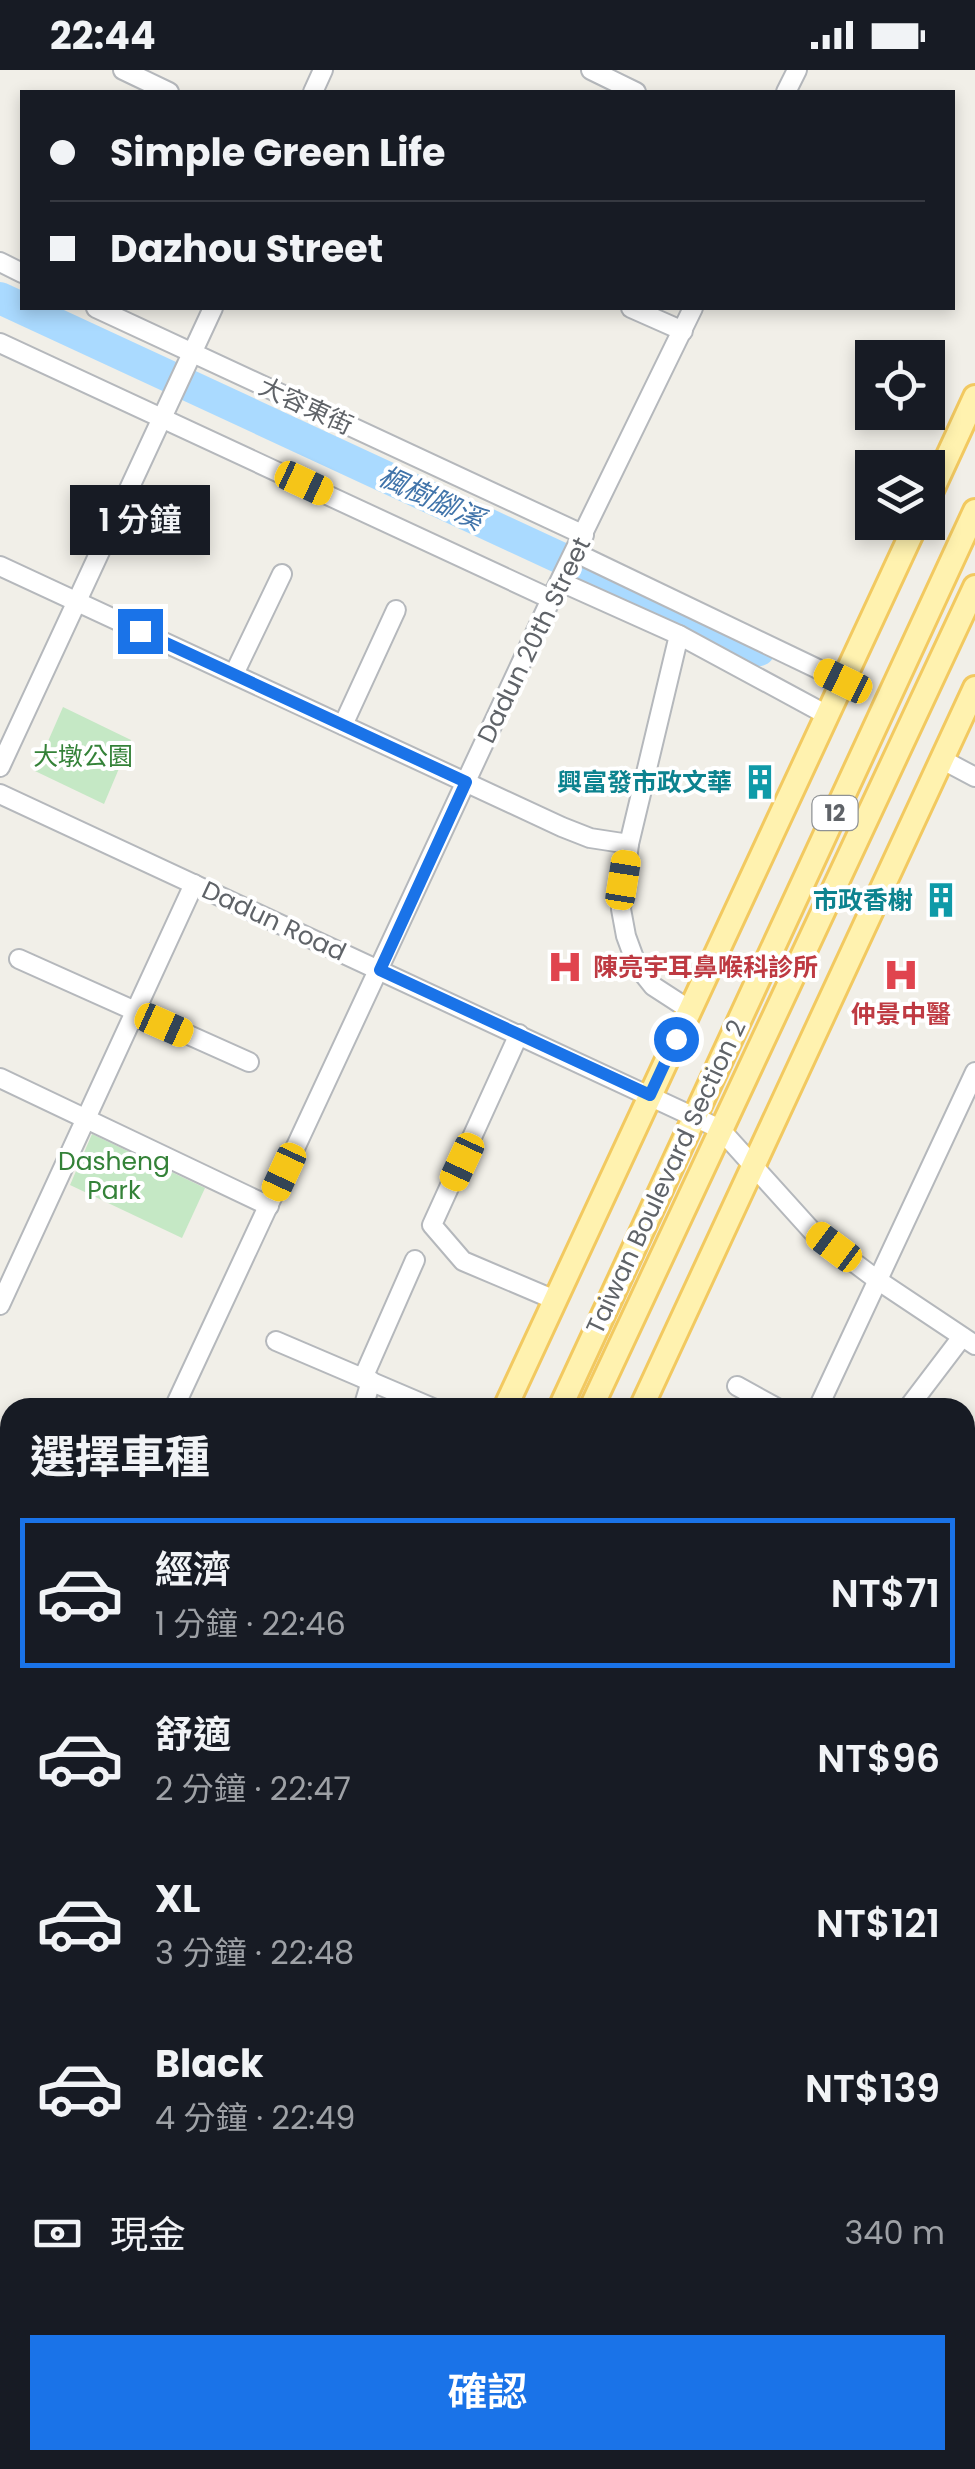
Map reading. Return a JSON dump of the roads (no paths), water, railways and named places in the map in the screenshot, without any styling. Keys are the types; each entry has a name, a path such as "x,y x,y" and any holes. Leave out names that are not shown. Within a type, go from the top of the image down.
{"main road":[{"path":"945,462 975,397"},
{"name":"Taiwan Boulevard Section 2","path":"565,1398 975,511"},
{"name":"Taiwan Boulevard Section 2","path":"510,1398 908,540"},
{"name":"Taiwan Boulevard Section 2","path":"595,1398 975,587"},
{"path":"645,1398 975,688"}],"street":[{"path":"123,70 165,90"},
{"path":"591,70 632,90"},
{"name":"大容東街","path":"100,310 584,535"},
{"path":"0,767 212,310"},
{"path":"636,310 683,331"},
{"name":"Dadun 20th Street","path":"179,1398 466,782 692,310"},
{"path":"0,343 552,600"},
{"path":"576,553 843,681"},
{"path":"0,566 562,827 590,838 629,844"},
{"path":"234,674 282,574"},
{"path":"561,582 678,635 827,715"},
{"path":"343,725 396,610"},
{"path":"678,635 629,844 621,910 637,966 653,986 690,1010"},
{"path":"943,760 975,777"},
{"name":"Dadun Road","path":"0,794 720,1129 812,1230 876,1279 969,1341"},
{"path":"0,1306 194,884"},
{"path":"20,960 249,1062"},
{"path":"520,1034 432,1225 462,1261 555,1300"},
{"path":"822,1398 975,1072"},
{"path":"0,1078 269,1206"},
{"path":"363,1398 366,1379 415,1260"},
{"path":"276,1341 411,1398"},
{"path":"917,1398 969,1341"},
{"path":"736,1386 758,1398"}],"waterway":[{"name":"楓樹腳溪","path":"0,298 20,307"},
{"name":"楓樹腳溪","path":"26,310 759,650"}],"place":[{"name":"興富發市政文華","path":"760,782"},
{"name":"市政香榭","path":"941,900"},
{"name":"陳亮宇耳鼻喉科診所","path":"565,967"},
{"name":"仲景中醫","path":"901,975"}],"park label":[{"name":"大墩公園","path":"83,756"},
{"name":"Dasheng Park","path":"114,1176"}]}
